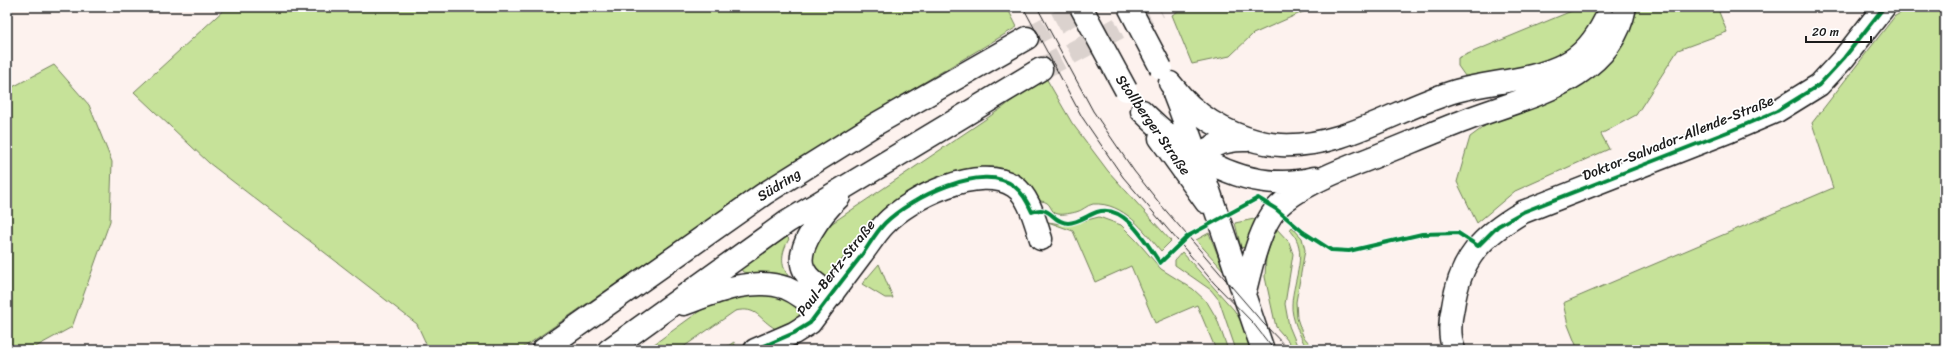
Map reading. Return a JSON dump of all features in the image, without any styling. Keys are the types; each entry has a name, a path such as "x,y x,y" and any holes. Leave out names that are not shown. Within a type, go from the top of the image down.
{"main road":[{"name":"Stollberger Straße","path":"1081,7 1126,90 1193,182 1218,220"},
{"name":"Stollberger Straße","path":"1129,7 1165,76 1199,157 1218,220 1263,350"},
{"path":"1165,76 1192,107 1211,122 1234,133 1280,145 1324,141 1457,91 1544,72 1566,64 1585,50 1598,34 1611,7"},
{"path":"1244,295 1254,254 1263,231 1276,209 1291,196 1334,173 1467,120 1535,96 1576,76 1597,60 1611,41 1624,15 1625,7"},
{"name":"Doktor-Salvador-Allende-Straße","path":"1454,350 1451,317 1455,291 1464,267 1478,246 1498,226 1523,212 1730,131 1777,111 1819,85 1844,58 1884,7"},
{"name":"Südring","path":"543,350 764,194 876,124 1027,38"},
{"path":"609,350 787,222 1041,69"},
{"path":"1142,111 1180,146 1235,175 1273,182 1304,181 1334,173"},
{"path":"1193,182 1192,169 1199,157 1209,148 1223,142 1257,140"},
{"path":"825,303 804,271 801,263 801,256 814,228 823,214 862,176"},
{"name":"Paul-Bertz-Straße","path":"755,350 794,333 810,323 885,224 904,208 954,184 977,178 997,178 1015,186 1030,207 1041,239"},
{"path":"655,317 718,293 752,285 764,284 775,286 825,303"}],"green space":[{"path":"227,7 1007,7 1017,27 871,114 758,185 520,350 429,350 417,324 209,163 134,92"},
{"path":"1185,7 1314,7 1253,34 1230,56 1192,64 1172,15"},
{"path":"1573,7 1599,7 1579,39 1565,51 1552,58 1523,69 1492,75 1465,76 1458,66 1458,58 1574,10"},
{"path":"1635,7 1717,7 1727,32 1678,50 1636,115 1601,134 1609,149 1515,191 1477,223 1457,182 1470,137"},
{"path":"1912,7 1945,7 1945,350 1578,350 1568,325 1563,303 1833,188 1812,123 1895,16"},
{"path":"54,65 89,105 112,162 110,221 72,327 30,350 7,350 7,90"},
{"path":"1046,78 1072,123 1108,171 1171,241 1161,251 1132,219 1114,208 1093,204 1076,212 1058,214 1053,212 1047,203 1040,201 1028,186 1013,173 1001,168 989,167 973,169 936,180 901,197 878,214 837,271 829,279 818,281 798,250 822,230 1005,106 1032,84"},
{"path":"1099,217 1121,225 1161,269 1193,289 1207,302 1217,319 1228,350 1216,350 1197,305 1155,323 1131,266 1095,282 1073,231 1048,222 1067,225"},
{"path":"1259,218 1249,246 1241,248 1235,223"},
{"path":"1292,227 1302,238 1305,250 1296,302 1297,318 1303,336 1315,350 1307,350 1296,326 1292,310 1293,295 1300,256 1296,238 1290,230"},
{"path":"1276,228 1289,242 1293,254 1285,304 1289,326 1299,350 1296,350 1276,327 1265,277 1266,257"},
{"path":"1209,233 1224,271 1196,240"},
{"path":"787,237 789,239 784,250 783,266 792,281 743,272 740,268"},
{"path":"1182,252 1234,310 1242,323 1251,350 1236,350 1219,300 1211,290 1175,265 1175,260"},
{"path":"879,264 893,298 885,298 862,284"},
{"path":"731,292 760,293 779,296 787,299 794,305 800,312 799,316 797,320 788,326 776,329 757,314 749,310 735,311 679,350 646,350 708,305"},
{"path":"734,342 736,349 722,350"}],"tunnel":[{"path":"1027,38 1086,7"},
{"path":"1041,69 1159,7"}],"tram line":[{"path":"1023,7 1082,117 1123,177 1214,283 1253,323 1274,350"},
{"path":"1037,7 1093,111 1134,171 1161,205 1263,323 1289,350"}],"cycle path":[{"path":"755,350 794,333 810,323 862,255 879,230 896,213 929,194 947,186 967,180 985,178 1001,180 1015,187 1020,192 1032,212 1043,210 1063,222 1075,222 1097,212 1107,211 1117,214 1126,219 1142,236 1160,263 1188,236 1258,198 1276,209 1303,232 1331,250 1349,251 1422,234 1458,233 1478,246 1498,226 1523,212 1730,131 1777,111 1819,85 1844,58 1884,7"}]}
